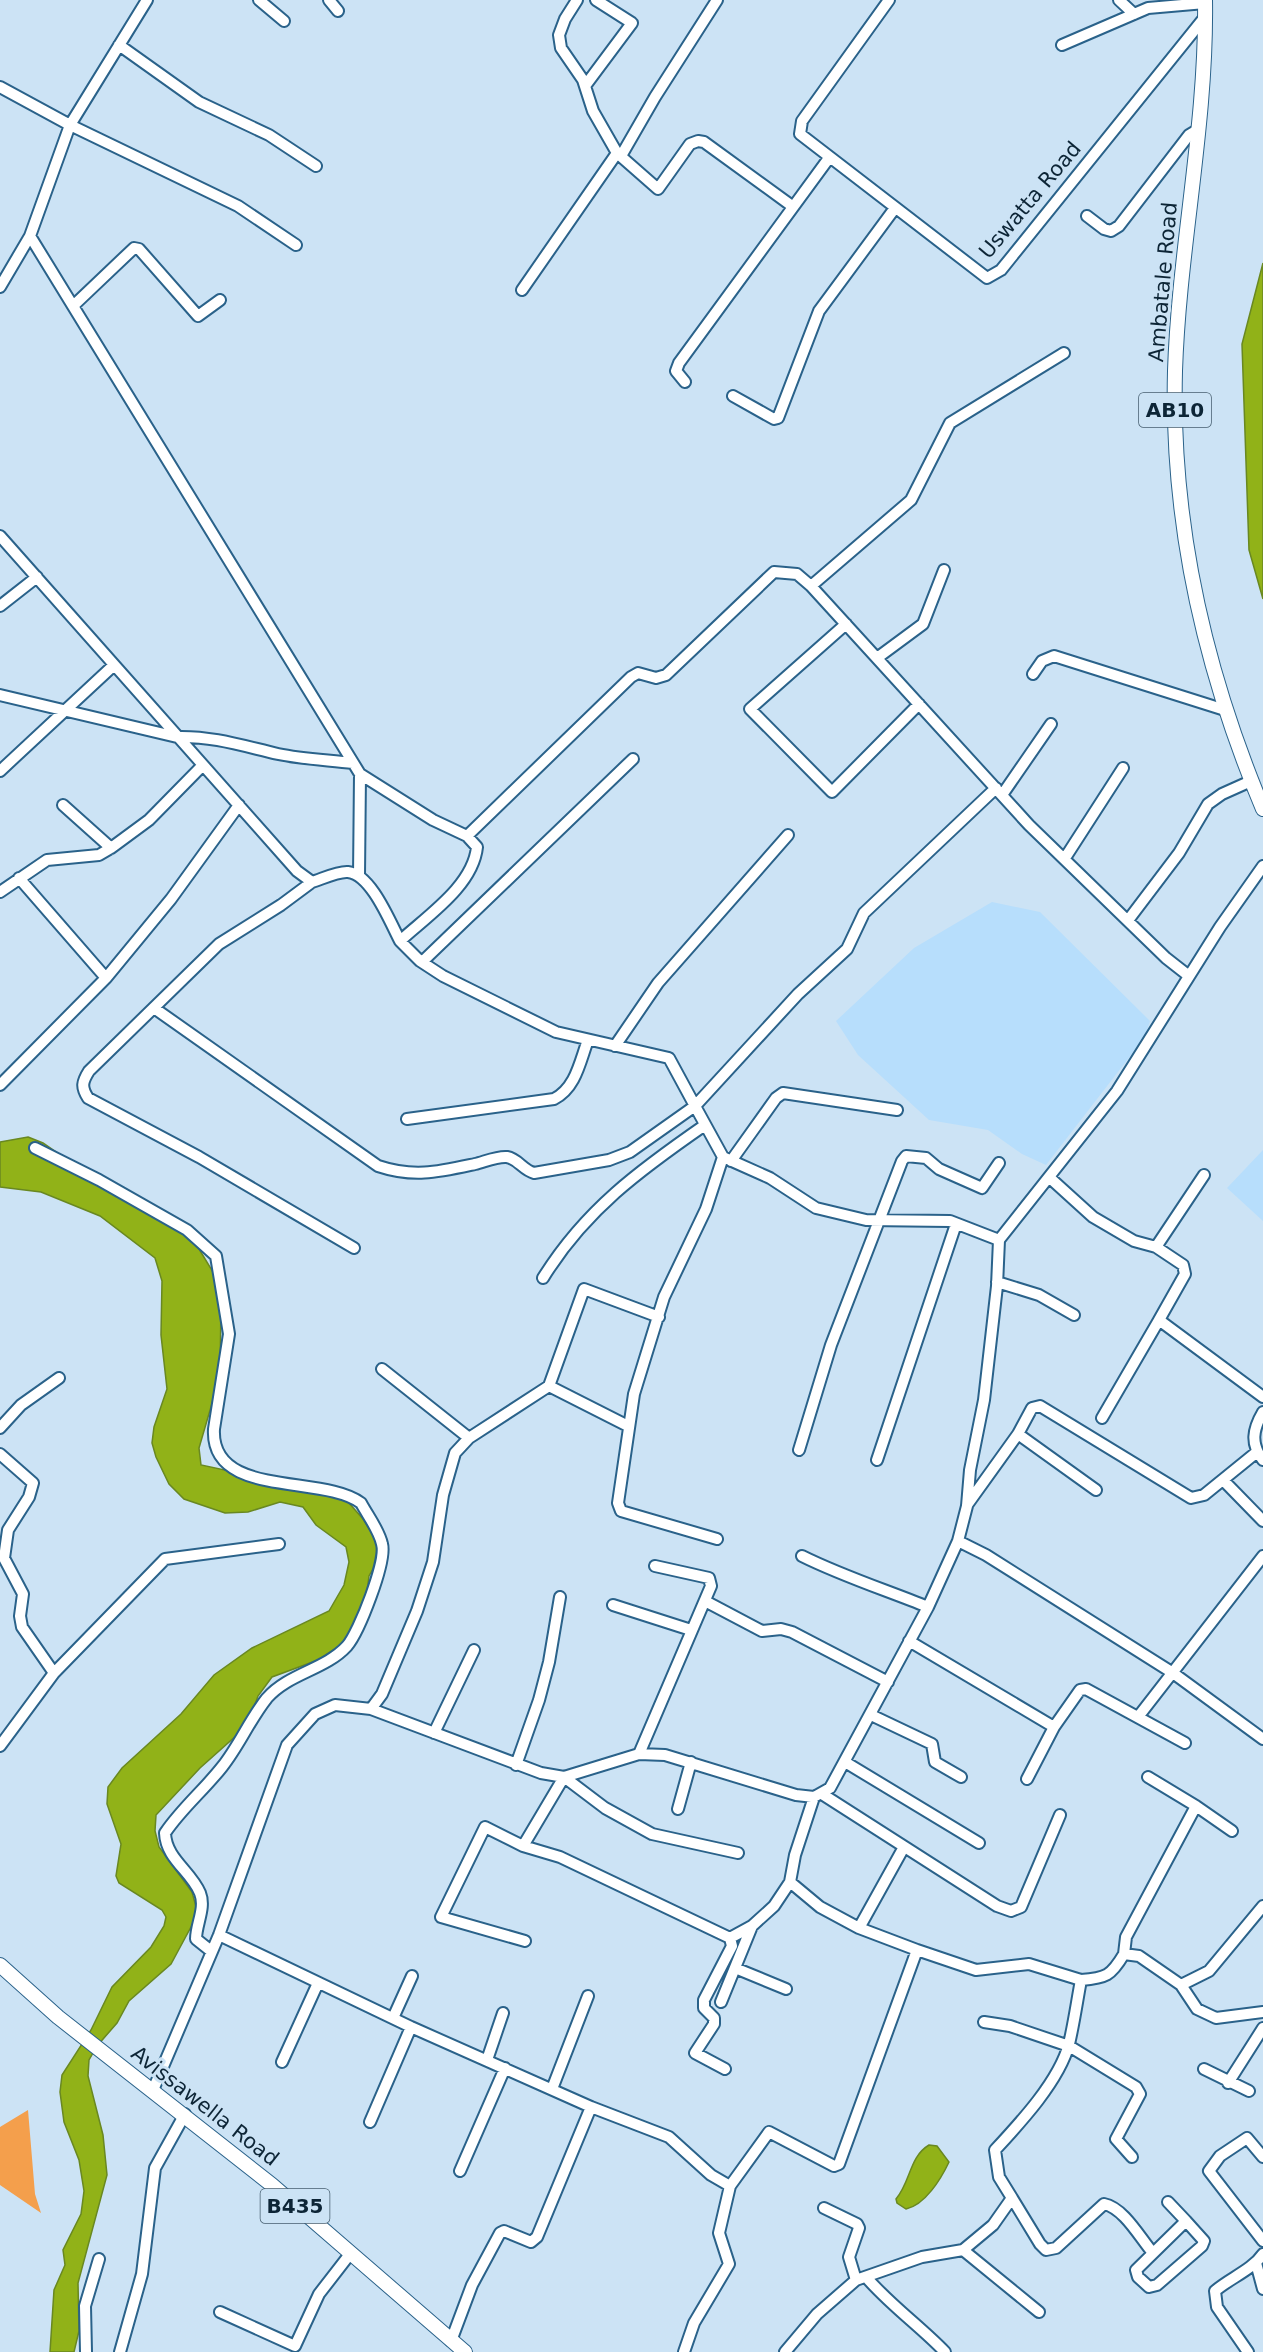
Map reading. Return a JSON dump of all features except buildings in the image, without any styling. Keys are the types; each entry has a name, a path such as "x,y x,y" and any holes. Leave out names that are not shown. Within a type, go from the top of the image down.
{"main road":[{"name":"Ambatale Road","path":"1205,1 1204,92 1198,129 1175,369 1175,415 1183,531 1225,710 1263,809"},
{"name":"Avissawella Road","path":"0,1965 58,2017 185,2114 465,2352"}],"street":[{"path":"0,287 30,236 70,125 147,0"},
{"path":"259,0 284,21"},
{"path":"329,0 338,11"},
{"path":"577,0 565,19 559,35 561,48 585,86 592,111 619,154 658,189 690,144 704,142 792,206"},
{"path":"585,86 632,23 596,0"},
{"path":"522,290 619,154 717,0"},
{"name":"Uswatta Road","path":"889,0 802,121 800,134 982,275 993,277 1205,17"},
{"path":"1119,0 1134,14"},
{"path":"1062,45 1148,8 1205,1"},
{"path":"119,45 200,102 268,135 316,166"},
{"path":"0,87 70,125 238,206 296,245"},
{"path":"1087,216 1104,229 1111,231 1119,226 1190,135 1198,129"},
{"path":"685,382 676,371 679,363 829,158"},
{"path":"733,396 774,419 778,418 819,311 895,208"},
{"path":"30,236 360,774 434,820 467,836 477,847 476,862 462,882 400,941"},
{"path":"74,305 134,248 139,249 198,316 220,300"},
{"path":"811,586 911,500 950,423 1064,353"},
{"path":"0,536 202,766 297,871 312,882"},
{"path":"877,658 923,624 944,570"},
{"path":"467,836 631,677 638,673 656,678 666,675 774,572 797,574 811,586 999,792 1166,958 1189,976"},
{"path":"0,606 37,577"},
{"path":"846,624 750,709 832,792 919,704"},
{"path":"1033,674 1042,661 1054,656 1225,710"},
{"path":"0,771 114,665"},
{"path":"0,695 177,737 202,736 236,742 279,754 353,763"},
{"path":"154,1008 378,1166 403,1174 445,1170 505,1157 515,1160 524,1170 534,1173 609,1160 630,1152 695,1106 798,994 847,949 864,913 999,792 1051,724"},
{"path":"422,963 633,759"},
{"path":"0,892 46,860 99,855 111,848 149,820 202,766"},
{"path":"1065,858 1123,768"},
{"path":"359,876 360,774"},
{"path":"1129,919 1179,853 1208,804 1222,794 1251,781"},
{"path":"63,805 111,848"},
{"path":"0,1085 106,978 171,899 238,805"},
{"path":"615,1046 658,983 788,835"},
{"path":"523,1846 564,1777 639,1754 665,1755 796,1795 818,1795 830,1788 928,1607 958,1541 967,1506 970,1470 984,1400 997,1282 999,1240 1014,1218 1050,1178 1123,1082 1189,976 1263,866"},
{"path":"354,1248 199,1157 88,1098 83,1090 82,1082 89,1071 219,944 281,905 312,882 347,871 359,876 369,885 400,941 422,963 443,976 556,1032 669,1058 705,1125 727,1159 770,1178 816,1208 877,1221 956,1224 999,1240"},
{"path":"19,878 106,978"},
{"path":"407,1119 554,1099 563,1094 572,1084 588,1040"},
{"path":"717,1539 621,1511 618,1503 634,1394 664,1297 727,1159 776,1098 783,1093 897,1110"},
{"path":"543,1278 563,1245 590,1214 655,1160 705,1125"},
{"path":"35,1148 99,1180 187,1230 216,1256 224,1286 229,1335 213,1443 224,1464 241,1473 306,1489 336,1490 355,1499 361,1503 382,1544 383,1555 372,1593 360,1624 347,1647 321,1664 285,1681 266,1699 221,1768 165,1833 165,1843 170,1853 201,1895 202,1911 196,1939 212,1951"},
{"path":"799,1450 831,1345 877,1221 906,1156 926,1158 939,1169 982,1188 999,1163"},
{"path":"1156,1247 1204,1175"},
{"path":"1050,1178 1092,1217 1134,1241 1156,1247 1183,1266 1185,1274 1102,1419"},
{"path":"877,1460 956,1224"},
{"path":"997,1282 1039,1294 1074,1315"},
{"path":"371,1709 382,1694 417,1611 433,1562 443,1495 455,1453 469,1438 549,1386 584,1289 659,1317"},
{"path":"1159,1320 1263,1397"},
{"path":"382,1369 469,1438"},
{"path":"0,1428 21,1405 59,1378"},
{"path":"549,1386 628,1426"},
{"path":"967,1506 1018,1434 1032,1408 1040,1406 1191,1498 1198,1498 1260,1456 1254,1443 1255,1427 1263,1412"},
{"path":"1018,1434 1096,1490"},
{"path":"0,1454 33,1483 29,1497 8,1530 4,1558 23,1594 20,1616 22,1627 54,1673"},
{"path":"1223,1480 1263,1521"},
{"path":"958,1541 986,1556 1173,1673 1263,1739"},
{"path":"0,1746 54,1673 165,1558 279,1544"},
{"path":"802,1556 832,1571 853,1576 928,1607"},
{"path":"1138,1717 1263,1556"},
{"path":"639,1754 711,1586 709,1578 655,1566"},
{"path":"516,1766 539,1701 549,1662 560,1597"},
{"path":"705,1601 762,1631 781,1629 792,1632 888,1682"},
{"path":"613,1605 691,1630"},
{"path":"909,1641 1054,1727"},
{"path":"434,1733 474,1650"},
{"path":"1027,1779 1054,1727 1080,1690 1086,1689 1185,1743"},
{"path":"153,2090 219,1935 287,1745 315,1714 335,1705 371,1709 516,1766 564,1777 605,1808 652,1834 738,1853"},
{"path":"871,1715 932,1744 935,1762 961,1777"},
{"path":"678,1809 691,1762"},
{"path":"845,1762 979,1843"},
{"path":"1148,1777 1232,1830"},
{"path":"818,1795 997,1906 1011,1911 1022,1907 1060,1815"},
{"path":"730,1938 752,1926 774,1906 790,1882 795,1855 818,1795"},
{"path":"790,1882 820,1907 859,1928 976,1970 1029,1964 1081,1980 1099,1979 1112,1973 1124,1954 1126,1937 1196,1806"},
{"path":"525,1941 441,1917 485,1827 523,1846 560,1857 730,1938"},
{"path":"859,1928 904,1847"},
{"path":"1181,1985 1209,1971 1263,1906"},
{"path":"721,2002 752,1926"},
{"path":"219,1935 411,2027 591,2107 669,2137 711,2175 730,2186"},
{"path":"725,2069 695,2053 714,2024 714,2018 704,2008 704,2000 732,1946 730,1938"},
{"path":"684,2352 694,2323 729,2264 719,2233 730,2186 769,2132 834,2166 838,2164 917,1950"},
{"path":"1124,1954 1139,1956 1181,1985 1197,2009 1216,2018 1263,2012"},
{"path":"735,1968 786,1989"},
{"path":"393,2018 412,1976"},
{"path":"1081,1980 1069,2046 1054,2075 1018,2124 995,2150 999,2176 1040,2244 1046,2250 1056,2248 1104,2204 1112,2206 1120,2213 1153,2253"},
{"path":"282,2062 318,1983"},
{"path":"552,2089 588,1996"},
{"path":"487,2060 503,2013"},
{"path":"984,2022 1010,2026 1069,2046 1136,2087 1140,2094 1116,2139 1132,2157"},
{"path":"370,2122 411,2027"},
{"path":"1228,2083 1263,2028"},
{"path":"460,2171 505,2068"},
{"path":"1204,2069 1228,2083 1249,2091"},
{"path":"451,2341 472,2285 500,2233 504,2230 531,2242 537,2237 591,2107"},
{"path":"120,2352 142,2274 155,2169 185,2114"},
{"path":"1263,2157 1247,2138 1220,2156 1209,2171 1258,2228 1263,2241"},
{"path":"786,2352 817,2314 861,2278 922,2257 963,2250 993,2225 1012,2198"},
{"path":"1168,2202 1204,2241 1202,2246 1157,2285 1149,2287 1138,2277 1136,2270 1186,2222"},
{"path":"824,2208 857,2224 859,2228 849,2257 861,2278 921,2326 945,2352"},
{"path":"963,2250 1039,2312"},
{"path":"220,2312 299,2349 319,2294 350,2254"},
{"path":"1248,2352 1225,2320 1214,2299 1215,2291 1260,2258 1263,2289"},
{"path":"86,2352 85,2306 99,2259"}],"shaded area":[{"path":"1263,263 1263,599 1249,550 1242,344"},
{"path":"992,902 1040,912 1150,1021 1145,1037 1046,1165 1022,1154 988,1130 929,1120 858,1055 836,1021 914,948"},
{"path":"28,1137 43,1143 137,1208 188,1236 216,1277 221,1302 220,1376 199,1448 201,1465 342,1495 363,1519 376,1540 381,1555 369,1576 365,1607 344,1643 318,1660 272,1677 258,1696 247,1726 200,1768 156,1815 155,1831 159,1847 192,1892 198,1914 171,1964 129,2001 117,2023 97,2046 89,2060 88,2076 103,2135 107,2175 78,2283 79,2331 74,2352 50,2352 54,2290 65,2265 63,2250 81,2214 84,2191 79,2160 64,2122 60,2092 62,2075 91,2030 112,1987 151,1947 164,1926 166,1917 162,1910 119,1883 116,1876 121,1844 107,1804 108,1787 122,1768 181,1714 214,1675 252,1648 329,1611 344,1585 349,1562 346,1547 316,1525 303,1507 280,1502 248,1512 225,1513 184,1499 169,1484 152,1443 154,1427 167,1389 161,1335 162,1281 155,1258 100,1216 41,1192 0,1187 0,1142"},
{"path":"1263,1150 1263,1221 1227,1188"},
{"path":"28,2110 35,2194 41,2213 0,2185 0,2127"},
{"path":"929,2145 937,2146 949,2162 926,2197 913,2207 906,2209 897,2203 896,2199 918,2156"}]}
